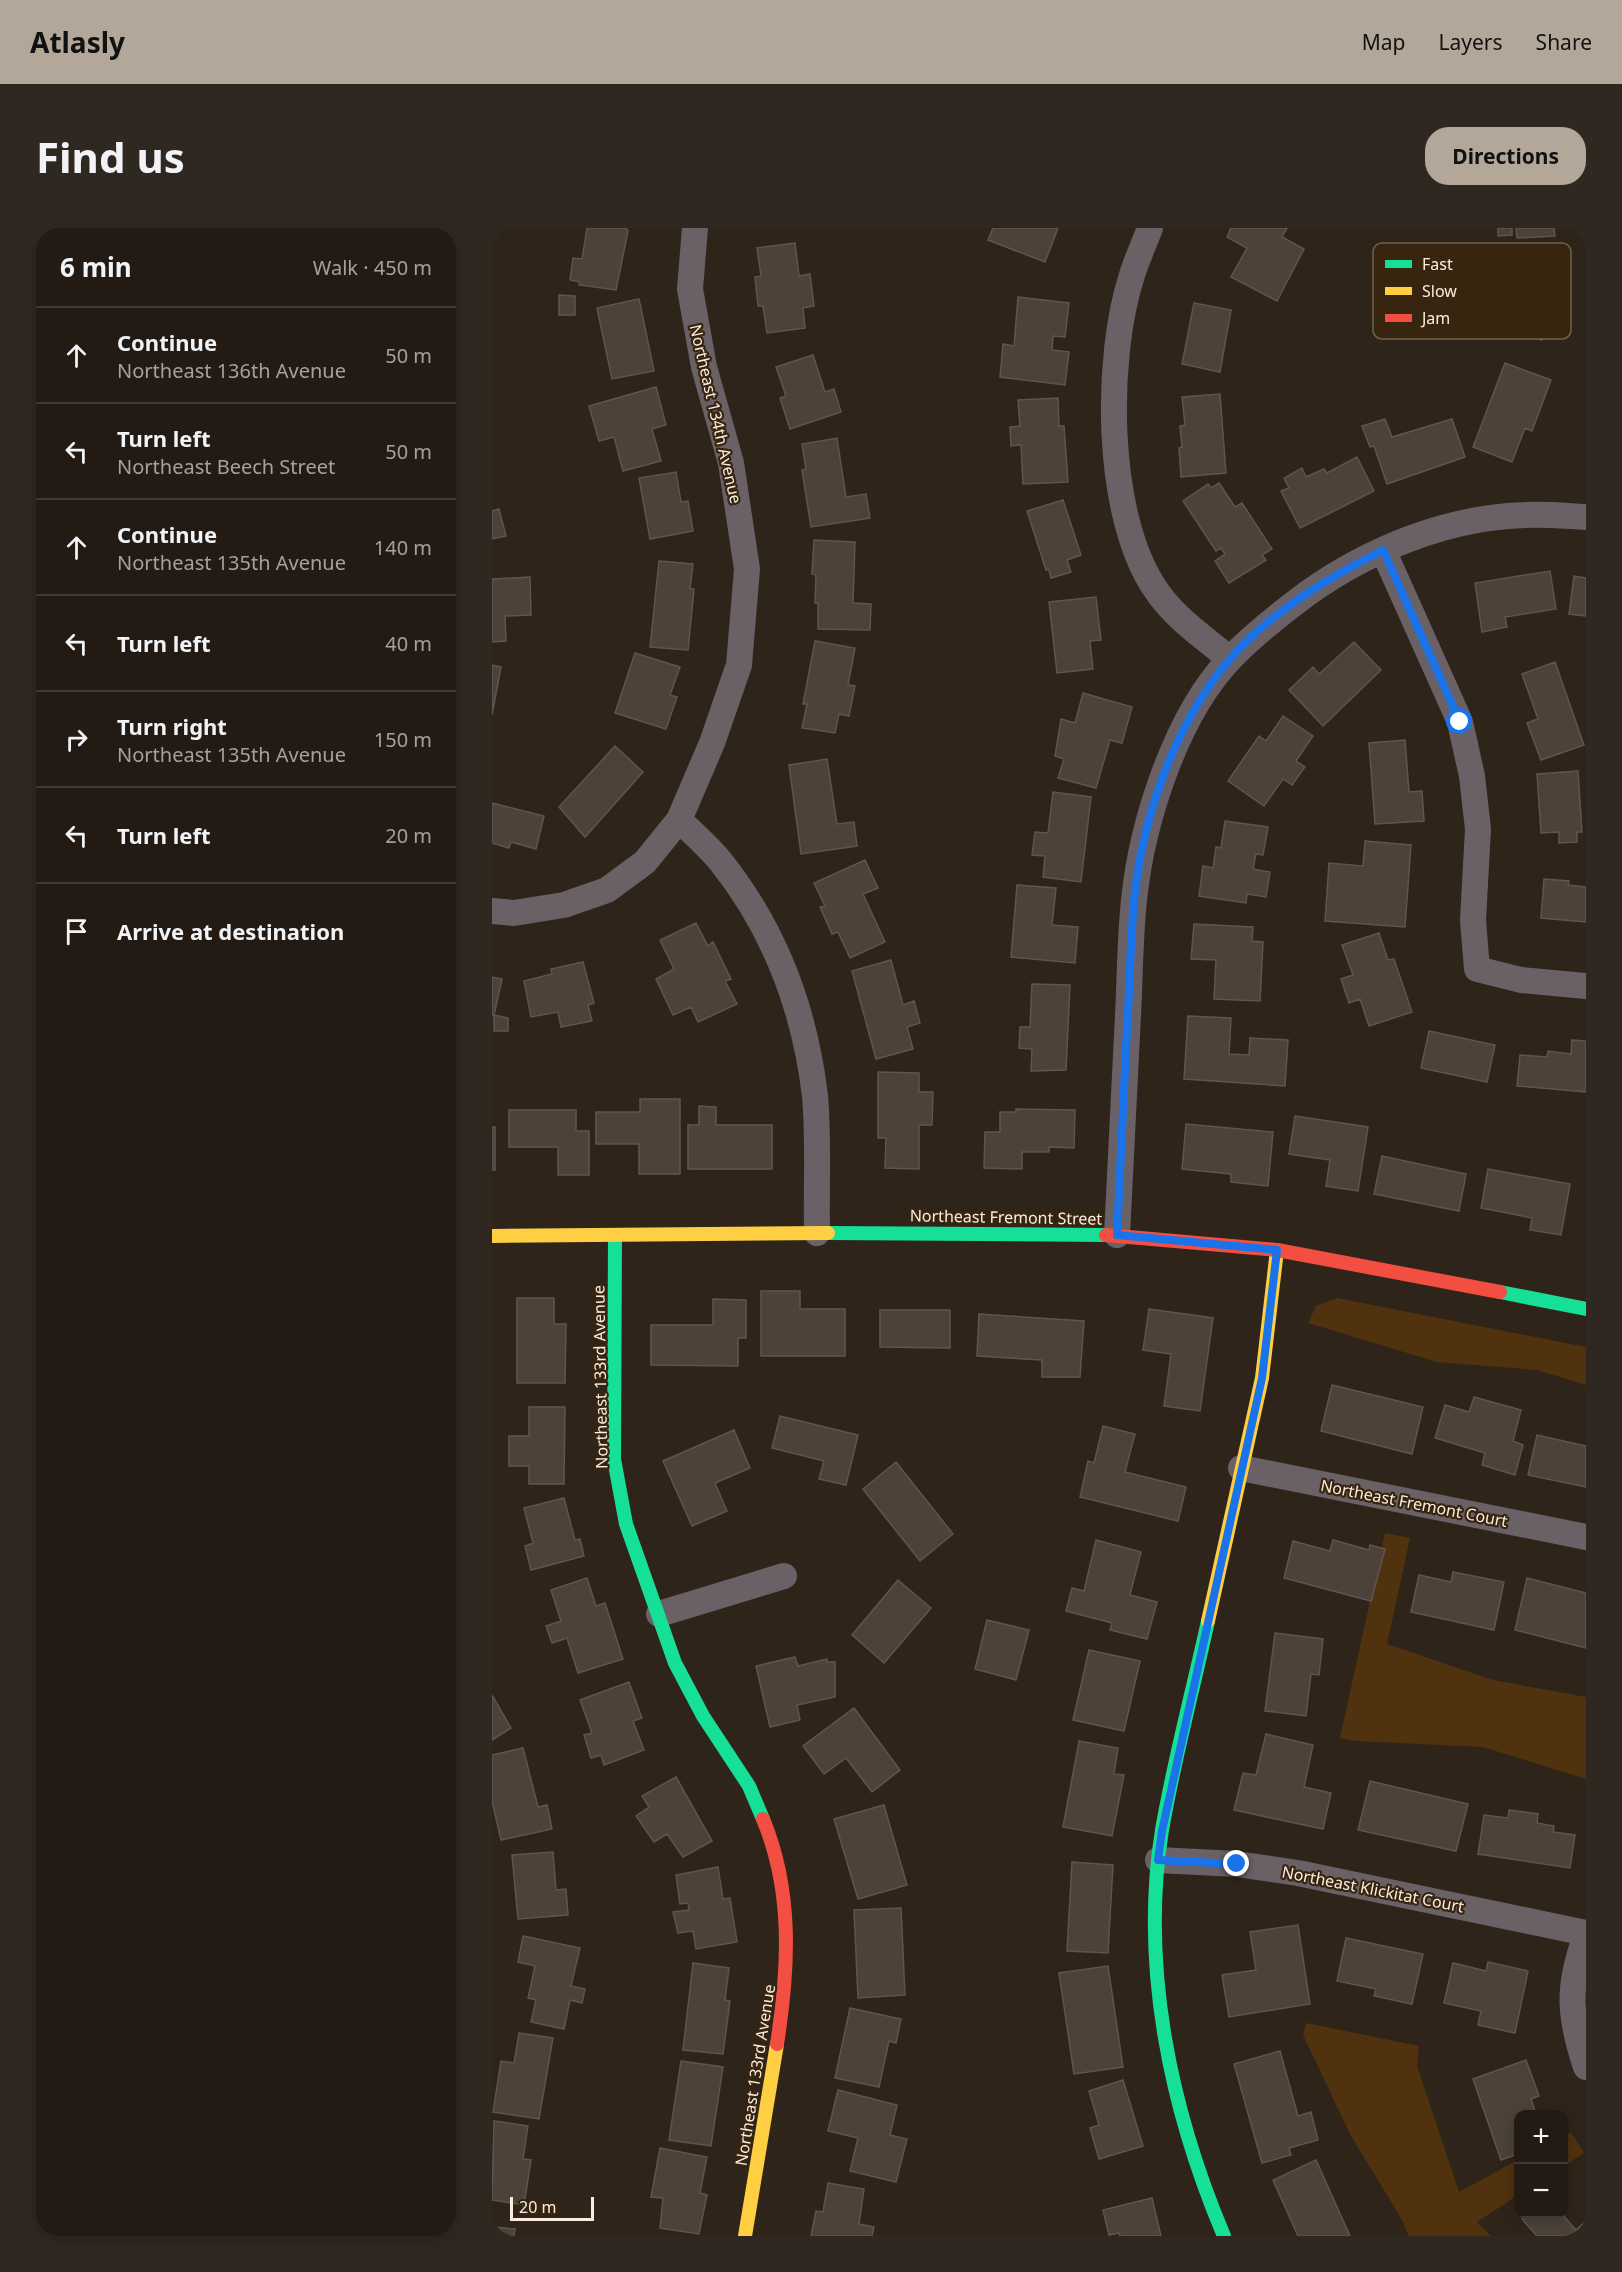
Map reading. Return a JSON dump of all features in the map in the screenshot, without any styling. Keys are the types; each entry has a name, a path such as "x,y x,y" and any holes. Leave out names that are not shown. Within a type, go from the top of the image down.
{"street":[{"name":"Northeast 134th Avenue","path":"492,911 514,913 564,905 607,890 645,862 679,820 712,743 738,665 747,569 731,463 704,368 690,289 695,228"},
{"path":"1150,228 1132,276 1118,342 1115,420 1119,483 1131,541 1154,587 1182,621 1230,659"},
{"path":"1117,1235 1134,899 1146,833 1165,774 1194,709 1230,659 1278,615 1332,576 1383,550 1427,532 1474,521 1526,515 1586,517"},
{"path":"1383,550 1460,722 1472,776 1478,829 1473,920 1476,969 1521,980 1586,986"},
{"path":"679,820 720,860 746,896 774,944 790,985 804,1032 815,1097 817,1233"},
{"name":"Northeast Fremont Street","path":"492,1236 956,1232 1117,1235 1277,1250 1378,1267 1586,1309"},
{"name":"Northeast 133rd Avenue","path":"615,1235 614,1459 626,1524 675,1664 703,1716 749,1786 775,1848 786,1911 786,1987 745,2236"},
{"path":"1224,2236 1190,2152 1173,2074 1161,2004 1157,1932 1158,1860 1162,1831 1262,1378 1277,1250"},
{"name":"Northeast Fremont Court","path":"1241,1468 1586,1538"},
{"path":"659,1614 784,1576"},
{"name":"Northeast Klickitat Court","path":"1158,1860 1237,1864 1298,1873 1586,1934"},
{"path":"1586,1934 1574,1966 1571,1999 1576,2034 1586,2067"}],"shaded area":[{"path":"1337,1298 1586,1347 1586,1385 1537,1370 1437,1362 1308,1323 1316,1306"},
{"path":"1385,1533 1410,1538 1387,1644 1493,1680 1586,1697 1586,1779 1483,1747 1356,1741 1340,1738"},
{"path":"1306,2023 1419,2046 1417,2066 1459,2192 1514,2162 1514,2198 1477,2222 1491,2236 1409,2236 1401,2218 1351,2136 1303,2035"},
{"path":"1571,2132 1584,2153 1568,2163 1568,2134"}],"building":[{"path":"587,228 626,228 628,231 616,290 579,285 580,282 570,280 573,258 582,259"},
{"path":"993,228 1058,228 1045,262 988,240"},
{"path":"1231,228 1287,228 1282,237 1304,249 1277,301 1231,277 1247,248 1227,237"},
{"path":"1498,228 1512,228 1512,235 1498,236"},
{"path":"1516,228 1554,228 1555,236 1517,238"},
{"path":"795,243 799,276 810,274 814,306 803,308 805,328 767,333 763,306 758,306 755,277 761,276 757,248"},
{"path":"559,295 575,296 575,315 559,315"},
{"path":"1018,297 1069,303 1065,337 1053,336 1052,350 1069,352 1065,385 1000,377 1003,344 1014,346"},
{"path":"639,299 654,371 612,379 597,308"},
{"path":"1194,303 1231,310 1220,372 1182,364"},
{"path":"813,355 825,392 834,389 841,412 790,429 780,398 786,396 776,367"},
{"path":"1505,363 1551,380 1532,431 1525,428 1512,462 1473,447"},
{"path":"656,387 666,425 652,429 661,461 623,471 614,437 599,441 589,406"},
{"path":"1220,394 1226,473 1181,477 1180,426 1185,425 1182,397"},
{"path":"1058,398 1059,426 1064,426 1068,482 1023,484 1021,445 1011,446 1010,427 1020,426 1018,400"},
{"path":"1385,419 1392,437 1452,419 1465,457 1387,484 1374,446 1370,447 1362,426"},
{"path":"837,438 846,497 866,494 870,518 811,527 802,470 806,469 802,444"},
{"path":"1357,457 1374,491 1300,528 1281,491 1289,488 1284,478 1302,468 1306,477 1324,469 1327,473"},
{"path":"676,472 681,502 688,501 693,531 650,539 639,478"},
{"path":"1219,483 1235,507 1242,503 1272,549 1262,555 1266,560 1229,583 1215,561 1225,554 1221,548 1216,551 1183,501 1208,484 1211,488"},
{"path":"1063,500 1081,555 1067,560 1071,572 1051,578 1049,570 1046,570 1027,511"},
{"path":"499,509 506,536 492,539 492,511"},
{"path":"814,540 855,542 853,603 871,604 870,630 818,629 818,603 815,603 816,575 812,574"},
{"path":"659,561 693,564 690,589 694,589 688,650 650,647"},
{"path":"1550,571 1556,609 1505,617 1507,627 1482,632 1475,583"},
{"path":"1574,576 1586,578 1586,616 1569,614"},
{"path":"530,577 531,615 505,616 506,641 492,642 492,579"},
{"path":"1096,597 1101,640 1090,641 1093,669 1057,673 1049,602"},
{"path":"815,641 855,648 848,685 855,686 849,716 839,714 835,733 802,728 807,704 803,704"},
{"path":"1354,642 1381,670 1323,726 1289,690 1313,667 1319,674"},
{"path":"635,653 680,667 670,695 677,697 666,729 615,713"},
{"path":"1555,662 1584,745 1541,760 1527,723 1538,719 1522,674"},
{"path":"492,665 501,667 492,715"},
{"path":"1083,693 1132,707 1122,743 1110,740 1096,788 1058,778 1064,759 1055,756 1061,719 1075,723"},
{"path":"1283,716 1313,736 1296,761 1305,767 1292,785 1283,779 1264,806 1228,781 1259,736 1266,741"},
{"path":"1405,740 1409,792 1422,791 1424,821 1375,824 1369,743"},
{"path":"615,746 643,772 585,837 559,807"},
{"path":"827,759 837,824 854,822 857,846 801,854 789,765"},
{"path":"1578,771 1582,832 1577,832 1577,842 1559,843 1559,832 1541,833 1537,774"},
{"path":"1053,792 1091,797 1081,882 1043,877 1045,856 1032,855 1035,832 1048,833"},
{"path":"492,803 544,816 536,849 511,842 509,848 492,843"},
{"path":"1225,821 1268,827 1263,855 1256,854 1253,869 1270,872 1266,897 1247,894 1246,903 1199,896 1203,866 1213,868 1216,847 1221,848"},
{"path":"1365,841 1411,845 1405,927 1325,921 1329,863 1363,866"},
{"path":"865,860 878,888 863,894 885,942 850,958 838,932 832,934 820,907 825,906 814,883"},
{"path":"1544,879 1569,881 1568,885 1586,887 1586,922 1541,918"},
{"path":"1017,885 1056,888 1052,925 1078,927 1075,963 1011,957"},
{"path":"696,923 708,946 713,942 731,979 725,981 737,1004 698,1022 691,1007 673,1015 656,979 674,969 660,940"},
{"path":"1194,924 1253,927 1252,941 1263,942 1260,1001 1214,999 1216,960 1191,959"},
{"path":"1379,933 1388,960 1394,959 1412,1012 1369,1026 1360,999 1349,1003 1341,979 1353,975 1342,945"},
{"path":"891,960 903,1005 914,1001 920,1023 907,1027 913,1049 876,1059 852,971"},
{"path":"583,962 594,1003 588,1005 592,1021 561,1027 558,1012 531,1017 524,981 552,974 551,969"},
{"path":"492,977 502,979 494,1015 492,1015"},
{"path":"1032,984 1070,985 1066,1070 1031,1071 1032,1049 1019,1048 1020,1027 1030,1027"},
{"path":"494,1015 508,1018 508,1031 494,1031"},
{"path":"1188,1016 1231,1018 1229,1054 1249,1055 1250,1038 1288,1040 1285,1086 1184,1079"},
{"path":"1429,1031 1495,1045 1487,1082 1421,1068"},
{"path":"1572,1040 1586,1041 1586,1092 1517,1086 1520,1055 1547,1057 1548,1051 1571,1054"},
{"path":"878,1072 919,1073 919,1092 933,1092 932,1125 919,1125 919,1169 885,1168 886,1138 878,1138"},
{"path":"640,1099 680,1099 680,1174 639,1174 639,1144 596,1144 596,1112 640,1112"},
{"path":"699,1106 716,1107 716,1125 772,1125 772,1169 688,1169 688,1125 699,1125"},
{"path":"1016,1109 1075,1110 1074,1148 1049,1147 1049,1152 1022,1152 1022,1169 984,1168 985,1132 1000,1132 1000,1112 1016,1112"},
{"path":"509,1110 576,1110 576,1131 589,1131 589,1175 558,1175 558,1147 509,1147"},
{"path":"1295,1116 1368,1127 1358,1191 1326,1186 1330,1160 1289,1154"},
{"path":"1186,1124 1273,1132 1268,1186 1231,1182 1231,1174 1182,1169"},
{"path":"492,1127 495,1127 495,1170 492,1170"},
{"path":"1382,1156 1466,1174 1459,1211 1374,1194"},
{"path":"1488,1169 1570,1184 1561,1235 1530,1230 1532,1218 1481,1208"},
{"path":"761,1291 800,1291 800,1309 845,1309 845,1356 761,1356"},
{"path":"517,1298 554,1298 554,1324 566,1324 565,1383 517,1383"},
{"path":"713,1299 746,1300 746,1338 738,1338 738,1366 651,1365 651,1325 713,1325"},
{"path":"1149,1309 1213,1318 1200,1411 1164,1406 1171,1354 1143,1350"},
{"path":"880,1310 950,1310 950,1348 880,1347"},
{"path":"979,1314 1084,1321 1080,1377 1042,1377 1042,1360 977,1356"},
{"path":"1332,1385 1423,1407 1412,1454 1321,1431"},
{"path":"1474,1397 1521,1410 1513,1441 1523,1445 1515,1475 1482,1465 1485,1453 1435,1438 1445,1405 1469,1412"},
{"path":"529,1407 565,1407 564,1484 529,1484 529,1466 509,1466 509,1436 529,1436"},
{"path":"780,1416 858,1435 846,1485 819,1479 824,1461 772,1448"},
{"path":"1103,1426 1135,1434 1125,1472 1186,1487 1178,1521 1080,1497 1088,1461 1094,1463"},
{"path":"734,1430 750,1468 715,1483 727,1511 692,1526 663,1461"},
{"path":"1537,1435 1586,1446 1586,1487 1528,1475"},
{"path":"896,1462 953,1534 920,1561 863,1489"},
{"path":"564,1498 575,1540 580,1539 584,1556 531,1570 525,1546 533,1543 524,1508"},
{"path":"1096,1540 1141,1552 1130,1595 1157,1602 1147,1639 1110,1630 1112,1623 1066,1611 1072,1588 1084,1591"},
{"path":"1333,1540 1369,1550 1370,1545 1385,1549 1371,1601 1284,1578 1293,1541 1330,1551"},
{"path":"1453,1572 1504,1582 1494,1630 1411,1612 1419,1575 1451,1582"},
{"path":"587,1578 596,1606 605,1603 623,1659 578,1673 567,1638 552,1643 546,1626 561,1621 551,1590"},
{"path":"1527,1578 1586,1593 1586,1648 1515,1630"},
{"path":"898,1580 931,1608 884,1663 852,1635"},
{"path":"987,1620 1029,1630 1016,1680 975,1669"},
{"path":"1275,1633 1323,1639 1319,1675 1311,1674 1306,1716 1265,1711"},
{"path":"1089,1650 1140,1661 1124,1731 1073,1720"},
{"path":"795,1657 798,1666 827,1659 827,1662 835,1662 835,1697 797,1705 800,1720 770,1727 756,1666"},
{"path":"629,1682 642,1718 633,1721 644,1750 604,1765 601,1755 591,1758 584,1735 592,1733 580,1700"},
{"path":"492,1695 511,1728 492,1740"},
{"path":"854,1708 900,1770 872,1792 846,1758 824,1774 803,1746"},
{"path":"1266,1734 1313,1745 1304,1787 1331,1793 1323,1829 1234,1810 1243,1773 1256,1775"},
{"path":"1079,1741 1118,1748 1114,1774 1124,1775 1112,1836 1063,1827"},
{"path":"523,1748 538,1807 547,1805 552,1829 501,1840 492,1801 492,1755"},
{"path":"676,1777 712,1841 683,1857 667,1834 654,1842 636,1816 649,1807 642,1796"},
{"path":"1370,1781 1468,1804 1456,1851 1358,1830"},
{"path":"884,1805 907,1885 858,1899 834,1819"},
{"path":"1509,1810 1538,1814 1537,1823 1554,1826 1553,1832 1575,1835 1570,1868 1478,1854 1484,1815 1508,1818"},
{"path":"553,1852 556,1890 566,1889 568,1915 518,1919 512,1855"},
{"path":"1072,1862 1113,1865 1108,1953 1067,1951"},
{"path":"718,1867 723,1899 730,1898 737,1942 696,1949 693,1931 678,1933 673,1912 689,1910 688,1903 680,1904 676,1875"},
{"path":"901,1908 905,1995 858,1998 854,1910"},
{"path":"1298,1925 1310,2004 1229,2017 1222,1975 1256,1970 1250,1932"},
{"path":"523,1936 580,1948 571,1986 585,1989 582,2003 570,2000 564,2029 531,2022 536,2000 528,1998 535,1966 518,1962"},
{"path":"1346,1938 1423,1954 1412,2004 1374,1996 1376,1989 1337,1981"},
{"path":"1488,1962 1528,1971 1515,2033 1478,2025 1481,2011 1444,2003 1453,1963 1486,1971"},
{"path":"693,1963 729,1968 725,2000 730,2001 723,2054 683,2050"},
{"path":"1108,1966 1123,2067 1074,2074 1059,1973"},
{"path":"850,2008 901,2019 896,2043 889,2041 879,2087 835,2078"},
{"path":"519,2033 553,2038 539,2119 493,2112 501,2061 514,2063"},
{"path":"1280,2051 1298,2116 1311,2112 1318,2140 1289,2148 1291,2155 1262,2163 1234,2064"},
{"path":"1526,2060 1539,2096 1531,2099 1535,2110 1514,2110 1514,2155 1501,2160 1473,2079"},
{"path":"681,2061 723,2067 711,2146 669,2140"},
{"path":"1123,2080 1143,2146 1099,2159 1090,2128 1099,2125 1089,2091"},
{"path":"838,2090 897,2105 890,2135 907,2139 896,2182 850,2171 858,2138 828,2131"},
{"path":"494,2121 528,2126 523,2159 531,2160 524,2205 492,2200"},
{"path":"660,2148 707,2157 700,2193 707,2195 699,2234 660,2228 663,2198 651,2197"},
{"path":"1316,2160 1350,2236 1298,2236 1273,2180"},
{"path":"828,2183 864,2189 859,2224 874,2227 872,2236 811,2236 816,2211 823,2212"},
{"path":"1152,2198 1161,2236 1120,2236 1119,2233 1109,2235 1103,2210"},
{"path":"1566,2218 1576,2230 1586,2221 1586,2236 1537,2236 1522,2219"},
{"path":"492,2227 515,2229 514,2236 492,2236"}],"traffic: fast":[{"path":"828,1233 1106,1235"},
{"path":"615,1235 614,1459 626,1524 675,1663 703,1716 749,1786 763,1819"},
{"path":"1500,1292 1586,1309"},
{"path":"1208,1621 1162,1830 1156,1882 1155,1934 1158,1986 1175,2089 1205,2188 1224,2236"}],"traffic: slow":[{"path":"492,1236 828,1233"},
{"path":"1208,1621 1262,1378 1277,1250"},
{"path":"745,2236 777,2044"}],"traffic: jam":[{"path":"1106,1235 1277,1250 1500,1292"},
{"path":"763,1819 780,1874 786,1930 784,1987 777,2044"}],"route":[{"path":"1237,1864 1158,1860 1162,1831 1262,1378 1274,1292 1277,1250 1117,1235 1134,899 1146,833 1165,774 1194,709 1230,659 1278,615 1332,576 1383,550 1460,722"}]}
